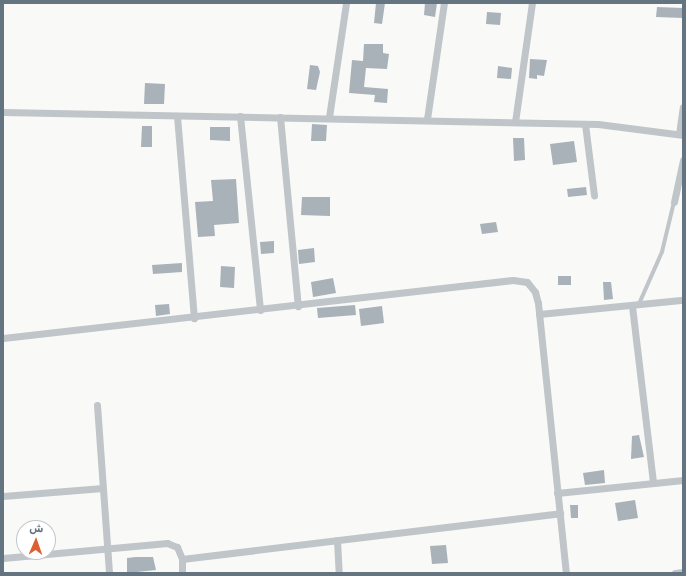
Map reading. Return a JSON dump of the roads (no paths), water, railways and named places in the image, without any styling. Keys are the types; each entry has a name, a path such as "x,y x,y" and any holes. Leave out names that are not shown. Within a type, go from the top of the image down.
{"street":[{"path":"329,117 346,3"},
{"path":"427,119 444,3"},
{"path":"515,122 532,3"},
{"path":"3,112 427,119 585,124 681,134 683,107"},
{"path":"177,116 194,318"},
{"path":"240,116 260,310"},
{"path":"280,117 298,306"},
{"path":"585,124 594,195"},
{"path":"674,202 683,160"},
{"path":"3,338 194,318 520,280 531,285 535,292 539,314 566,573"},
{"path":"539,314 683,300"},
{"path":"635,305 653,483"},
{"path":"97,405 109,573"},
{"path":"557,493 683,480"},
{"path":"3,496 103,488"},
{"path":"182,559 560,513"},
{"path":"337,540 339,573"},
{"path":"3,558 167,543 177,547 182,559 182,573"},
{"path":"675,573 683,572"}],"lane":[{"path":"635,305 662,252 674,202"}]}
